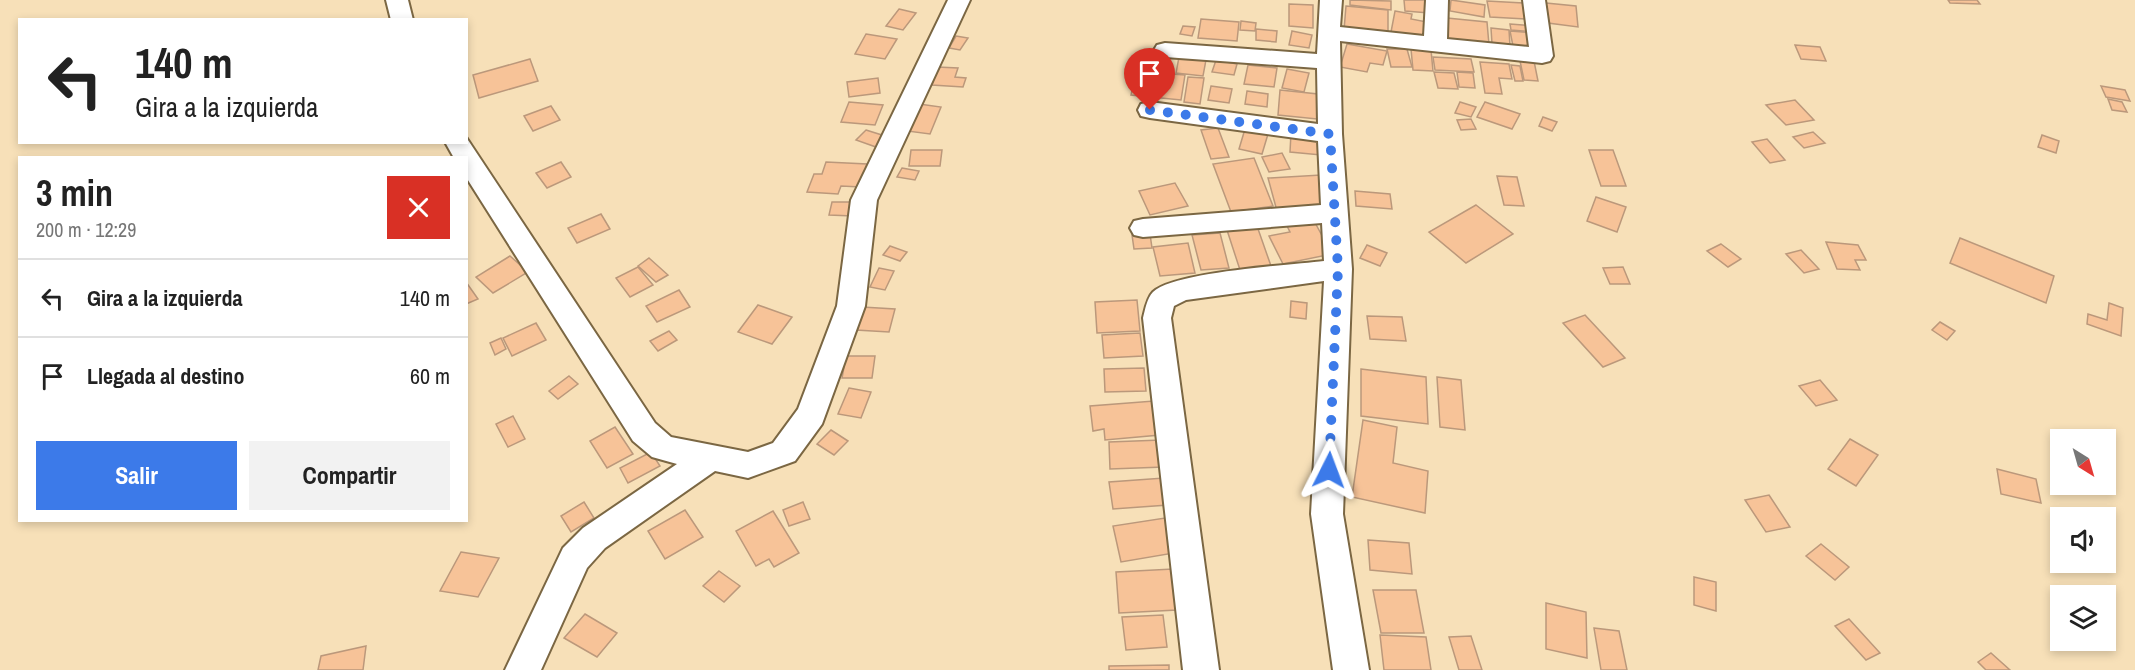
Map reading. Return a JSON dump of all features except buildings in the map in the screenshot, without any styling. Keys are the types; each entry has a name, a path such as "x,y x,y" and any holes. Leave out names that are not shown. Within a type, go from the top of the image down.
{"street":[{"path":"397,0 402,18"},
{"path":"468,159 644,432 663,448 713,456 748,465 784,452 811,415 851,306 864,200 959,0"},
{"path":"1330,0 1328,33 1330,134 1338,269 1327,514 1351,670"},
{"path":"1435,45 1437,0"},
{"path":"1328,33 1542,56 1534,0"},
{"path":"1165,50 1329,62"},
{"path":"1150,110 1330,134"},
{"path":"1143,228 1336,213"},
{"path":"1201,670 1157,318 1162,300 1180,290 1338,269"},
{"path":"523,670 575,558 594,538 713,456"}],"route":[{"path":"1150,110 1330,134 1338,269 1329,470"}]}
